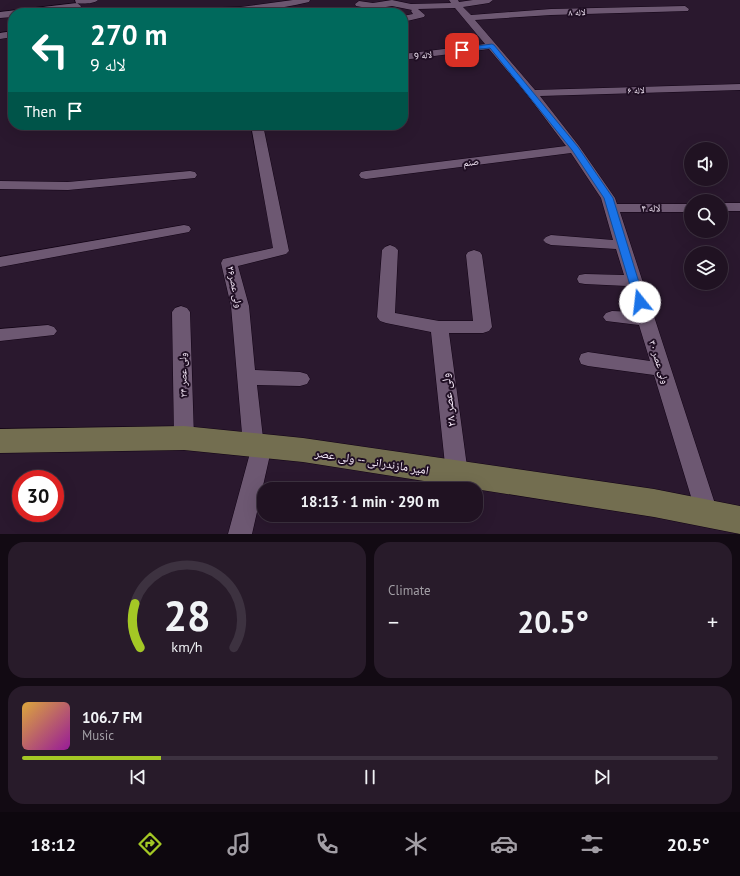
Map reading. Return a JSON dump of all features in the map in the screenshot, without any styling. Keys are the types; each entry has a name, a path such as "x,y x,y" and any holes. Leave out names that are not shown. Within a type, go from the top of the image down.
{"main road":[{"name":"امیر مازندرانی -- ولی عصر","path":"0,441 184,438 258,445 303,450 654,502 740,520"}],"street":[{"path":"56,8 78,5 94,0"},
{"path":"259,8 306,0"},
{"path":"359,4 373,6 392,3 411,7 489,0"},
{"path":"156,8 189,3"},
{"name":"ولی عصر ۳۰","path":"456,3 531,93 575,149 608,198 707,513"},
{"path":"408,18 421,15 411,7"},
{"name":"لاله ۸","path":"468,18 551,12 685,9"},
{"name":"لاله 9","path":"408,56 492,46"},
{"name":"لاله ۶","path":"531,93 740,87"},
{"name":"ولی عصر۲۶","path":"240,534 258,445 247,376 240,306 229,263 282,251 258,130"},
{"name":"صنم","path":"366,175 575,149"},
{"path":"0,185 68,186 190,174"},
{"path":"728,207 740,207"},
{"name":"لاله ۴","path":"612,208 684,208"},
{"path":"0,262 184,230"},
{"path":"551,240 623,245"},
{"path":"390,250 386,317 439,327 483,327 474,255"},
{"path":"585,280 634,281"},
{"name":"ولی عصر ۲۴","path":"181,312 184,438"},
{"path":"612,317 646,319"},
{"name":"ولی عصر ۲۸","path":"439,327 457,474"},
{"path":"0,335 48,331"},
{"path":"588,359 661,368"},
{"path":"247,376 300,378"}],"route":[{"path":"462,50 492,46 575,149 608,198 640,302"}]}
